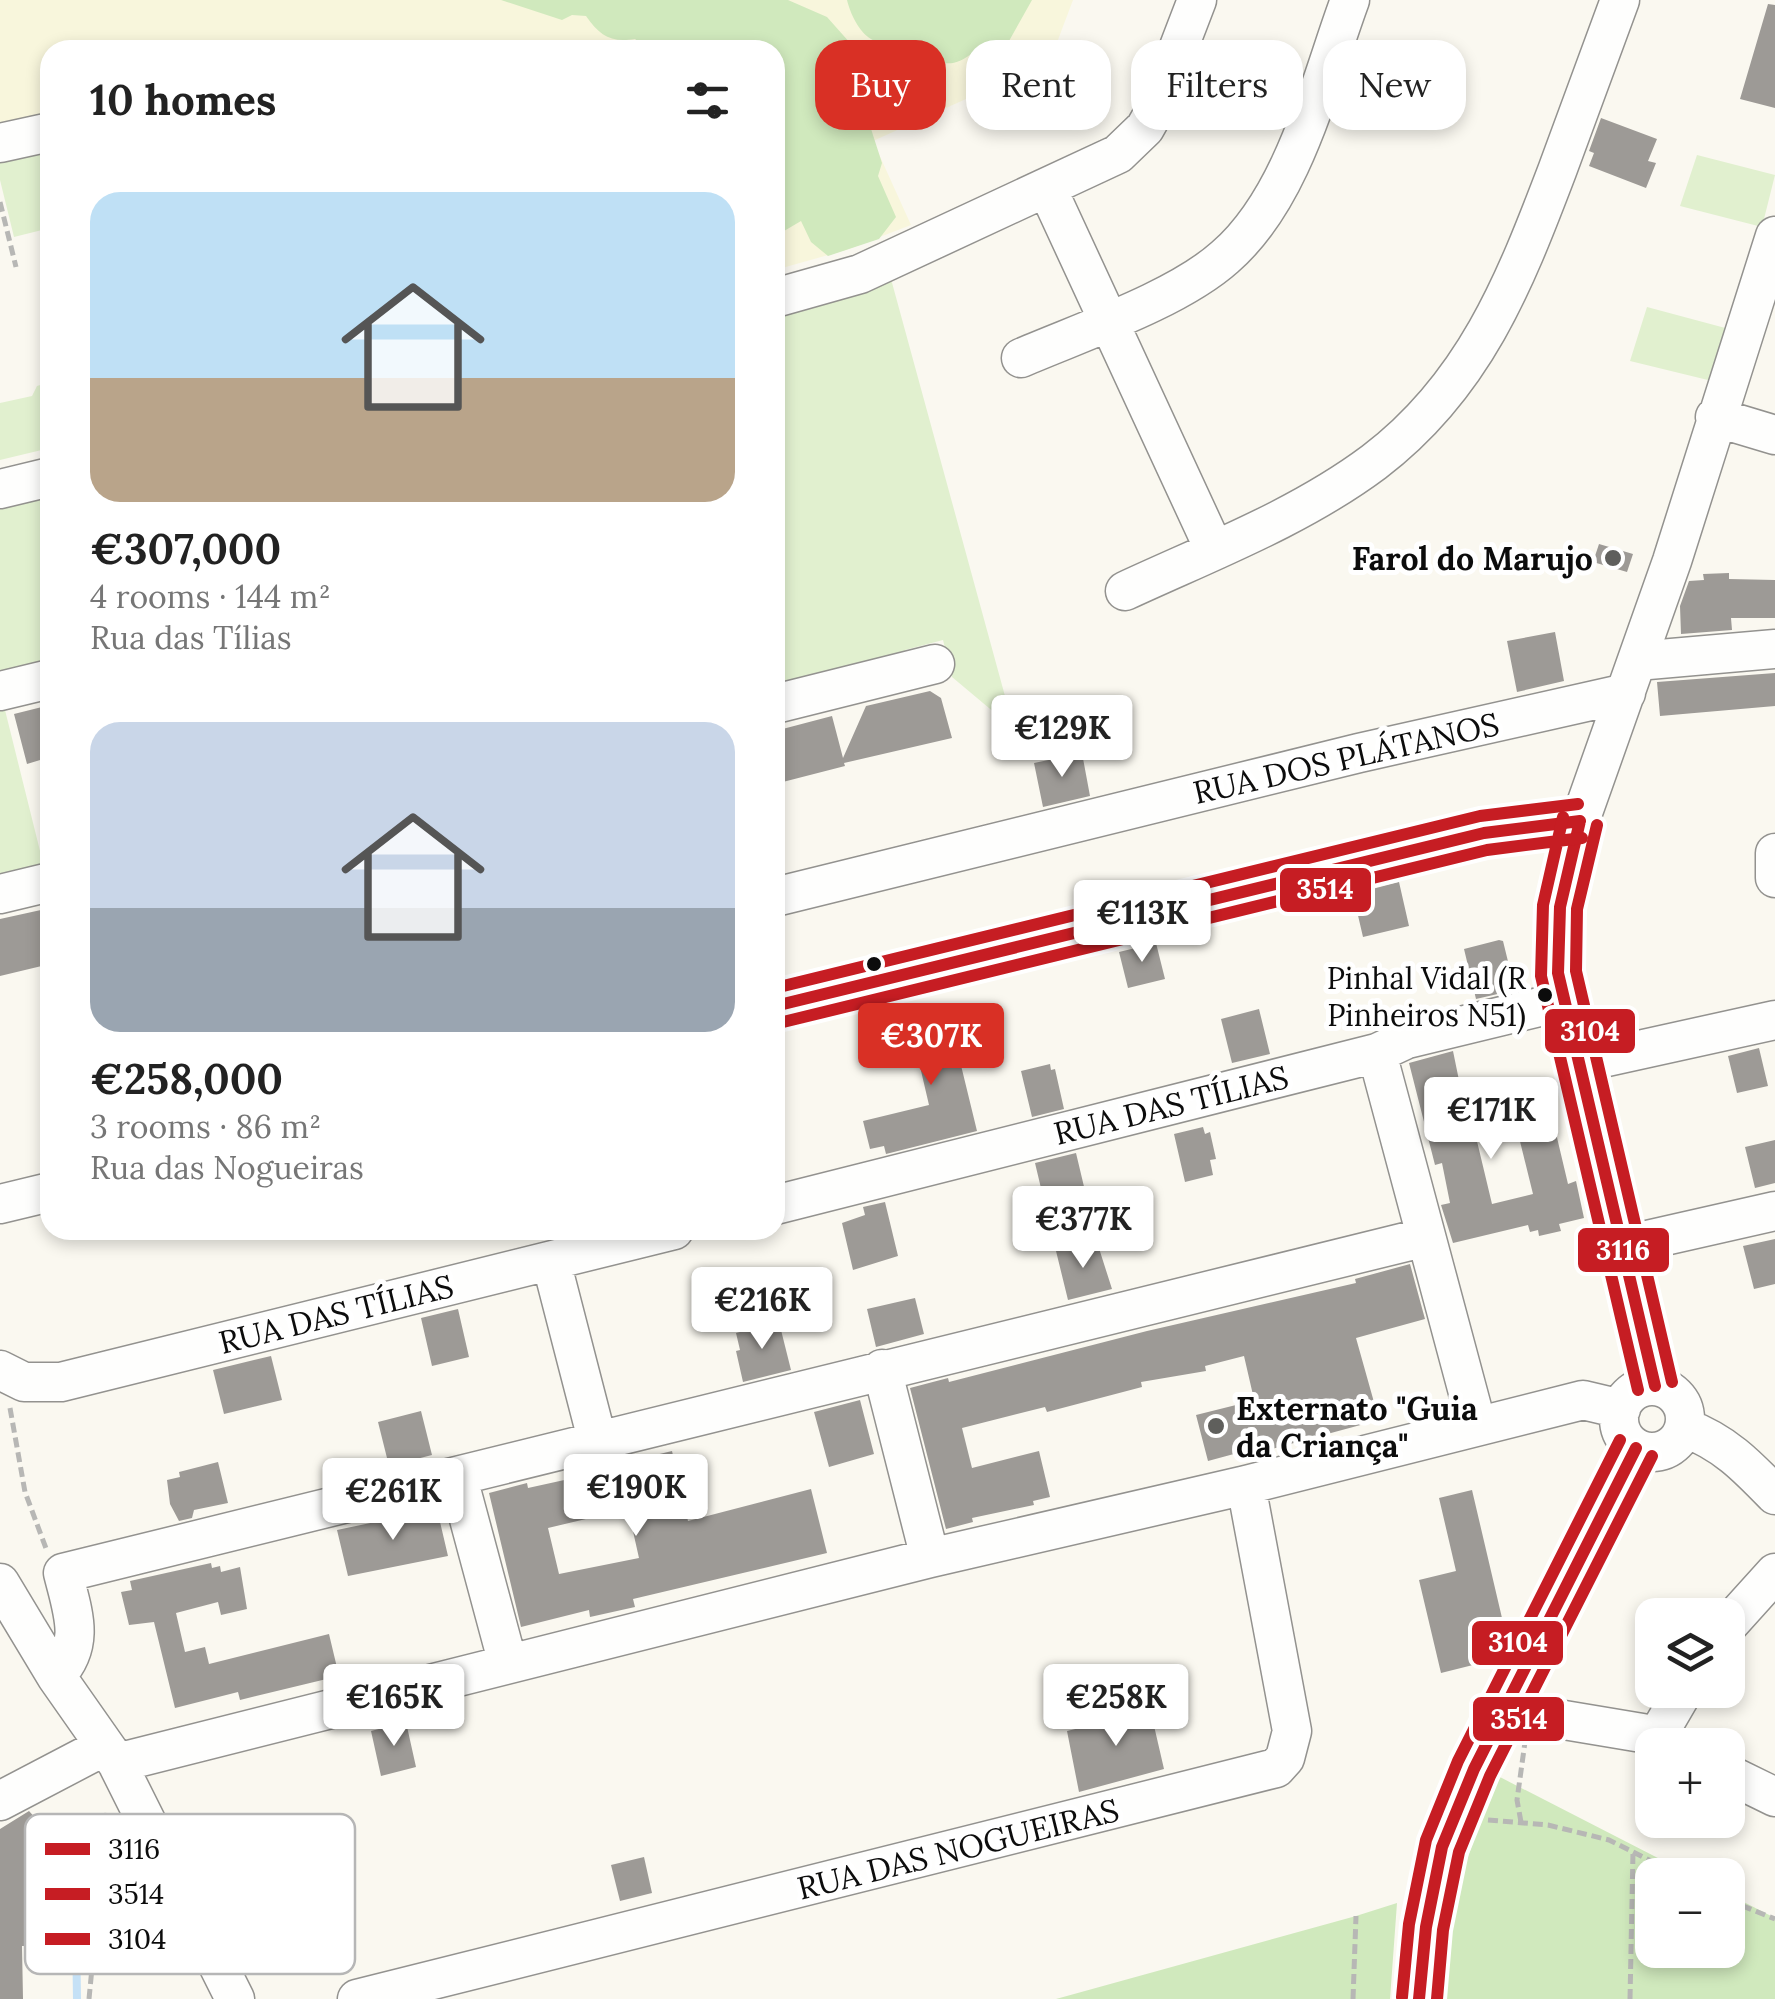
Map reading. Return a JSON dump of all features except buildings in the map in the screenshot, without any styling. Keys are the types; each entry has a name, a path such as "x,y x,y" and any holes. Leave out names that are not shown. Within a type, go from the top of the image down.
{"street":[{"path":"785,295 860,274 1118,154 1145,128 1197,0"},
{"path":"1021,358 1178,288 1223,259 1260,219 1286,173 1350,0"},
{"path":"1125,592 1300,510 1374,462 1425,415 1472,357 1508,295 1620,0"},
{"path":"0,144 40,134"},
{"path":"1046,188 1214,549"},
{"path":"1656,1386 1564,1000 1556,947 1560,906 1580,821 1672,561 1775,236"},
{"path":"1715,417 1775,435"},
{"path":"0,489 40,479"},
{"name":"RUA DOS PLÁTANOS","path":"785,895 1359,752 1632,677 1775,649"},
{"path":"785,702 935,664"},
{"path":"0,691 40,681"},
{"path":"785,1004 1484,832 1580,821"},
{"path":"1775,852 1775,878"},
{"path":"0,894 40,884"},
{"name":"RUA DAS TÍLIAS","path":"785,1201 1377,1053 1407,1038 1564,1000"},
{"path":"1580,1063 1775,1020"},
{"path":"1377,1053 1477,1426"},
{"path":"0,1204 40,1194"},
{"path":"1624,1245 1775,1210"},
{"path":"56,1676 74,1653 77,1637 63,1573 1426,1237"},
{"name":"RUA DAS TÍLIAS","path":"15,1376 60,1382 635,1240"},
{"path":"552,1261 598,1443"},
{"path":"882,1370 930,1558"},
{"path":"1656,1386 1680,1400 1684,1428 1670,1448 1647,1452 1636,1448 1622,1431 1621,1408 1634,1392 1656,1386"},
{"path":"0,1801 110,1755 508,1664 1583,1400 1621,1408"},
{"path":"1684,1428 1711,1437 1734,1453 1775,1495"},
{"path":"1419,1999 1426,1926 1442,1847 1474,1769 1636,1448"},
{"path":"458,1478 508,1664"},
{"name":"RUA DAS NOGUEIRAS","path":"357,1999 1276,1768 1286,1758 1292,1731 1246,1485"},
{"path":"1745,1606 1775,1573"},
{"path":"0,1582 56,1676 110,1755 140,1814"},
{"path":"1536,1728 1635,1739"},
{"path":"1745,1782 1775,1797"},
{"path":"222,1974 235,1999"}],"path":[{"path":"0,202 16,267"},
{"path":"15,1376 25,1492 51,1562 63,1573"},
{"path":"1521,1822 1516,1800 1536,1728"},
{"path":"107,1814 110,1755"},
{"path":"1455,1814 1584,1834 1647,1858"},
{"path":"1630,1999 1634,1851"},
{"path":"1745,1907 1775,1919"},
{"path":"1353,1999 1356,1916"},
{"path":"89,1999 91,1974"}],"shaded area":[{"path":"0,0 1073,0 1058,40 966,40 966,99 946,108 946,40 815,40 815,130 897,130 873,141 911,225 846,250 785,267 785,40 40,40 40,114 0,124"}],"green space":[{"path":"501,0 788,0 827,17 847,40 815,40 815,130 871,130 882,163 878,176 896,217 879,239 828,256 811,242 801,221 785,230 785,40 619,40 596,29 586,16 572,15 562,20"},
{"path":"847,0 1032,0 1010,40 966,40 966,57 953,63 946,63 946,40 873,40 850,11"},
{"path":"40,150 40,230 14,237 0,180 0,160"},
{"path":"1697,155 1775,175 1762,227 1680,206"},
{"path":"891,279 1014,729 952,677 943,640 905,650 907,660 785,690 785,315"},
{"path":"1647,307 1729,329 1712,381 1630,361"},
{"path":"40,385 40,450 0,460 0,403 32,396"},
{"path":"40,498 40,665 0,675 0,507"},
{"path":"4,706 40,851 40,868 0,878 0,707"},
{"path":"1496,1775 1658,1858 1635,1858 1635,1968 1745,1968 1745,1903 1775,1918 1775,1999 1441,1999 1458,1886"},
{"path":"1397,1903 1390,1999 1056,1999 1356,1916"}],"waterway":[{"path":"77,1974 77,1999"}],"transit line":[{"name":"3104","path":"785,986 1480,816 1578,804"},
{"name":"3514","path":"1563,817 1543,905 1541,976 1638,1390"},
{"name":"3116","path":"1580,821 1560,907 1558,973 1655,1386"},
{"name":"3116","path":"785,1004 1484,833 1580,821"},
{"name":"3104","path":"1597,825 1577,909 1576,971 1672,1382"},
{"name":"3514","path":"785,1022 1487,850 1582,838"},
{"name":"3104","path":"1402,1997 1409,1924 1426,1840 1458,1761 1620,1440"},
{"name":"3116","path":"1419,1999 1426,1927 1442,1847 1474,1769 1636,1448"},
{"name":"3514","path":"1437,1999 1443,1930 1459,1852 1490,1776 1652,1456"}],"place":[{"name":"Farol do Marujo","path":"1613,558"},
{"name":"Pinhal Vidal (R Pinheiros N51)","path":"1545,995"},
{"name":"Externato \"Guia da Criança\"","path":"1216,1426"}]}
